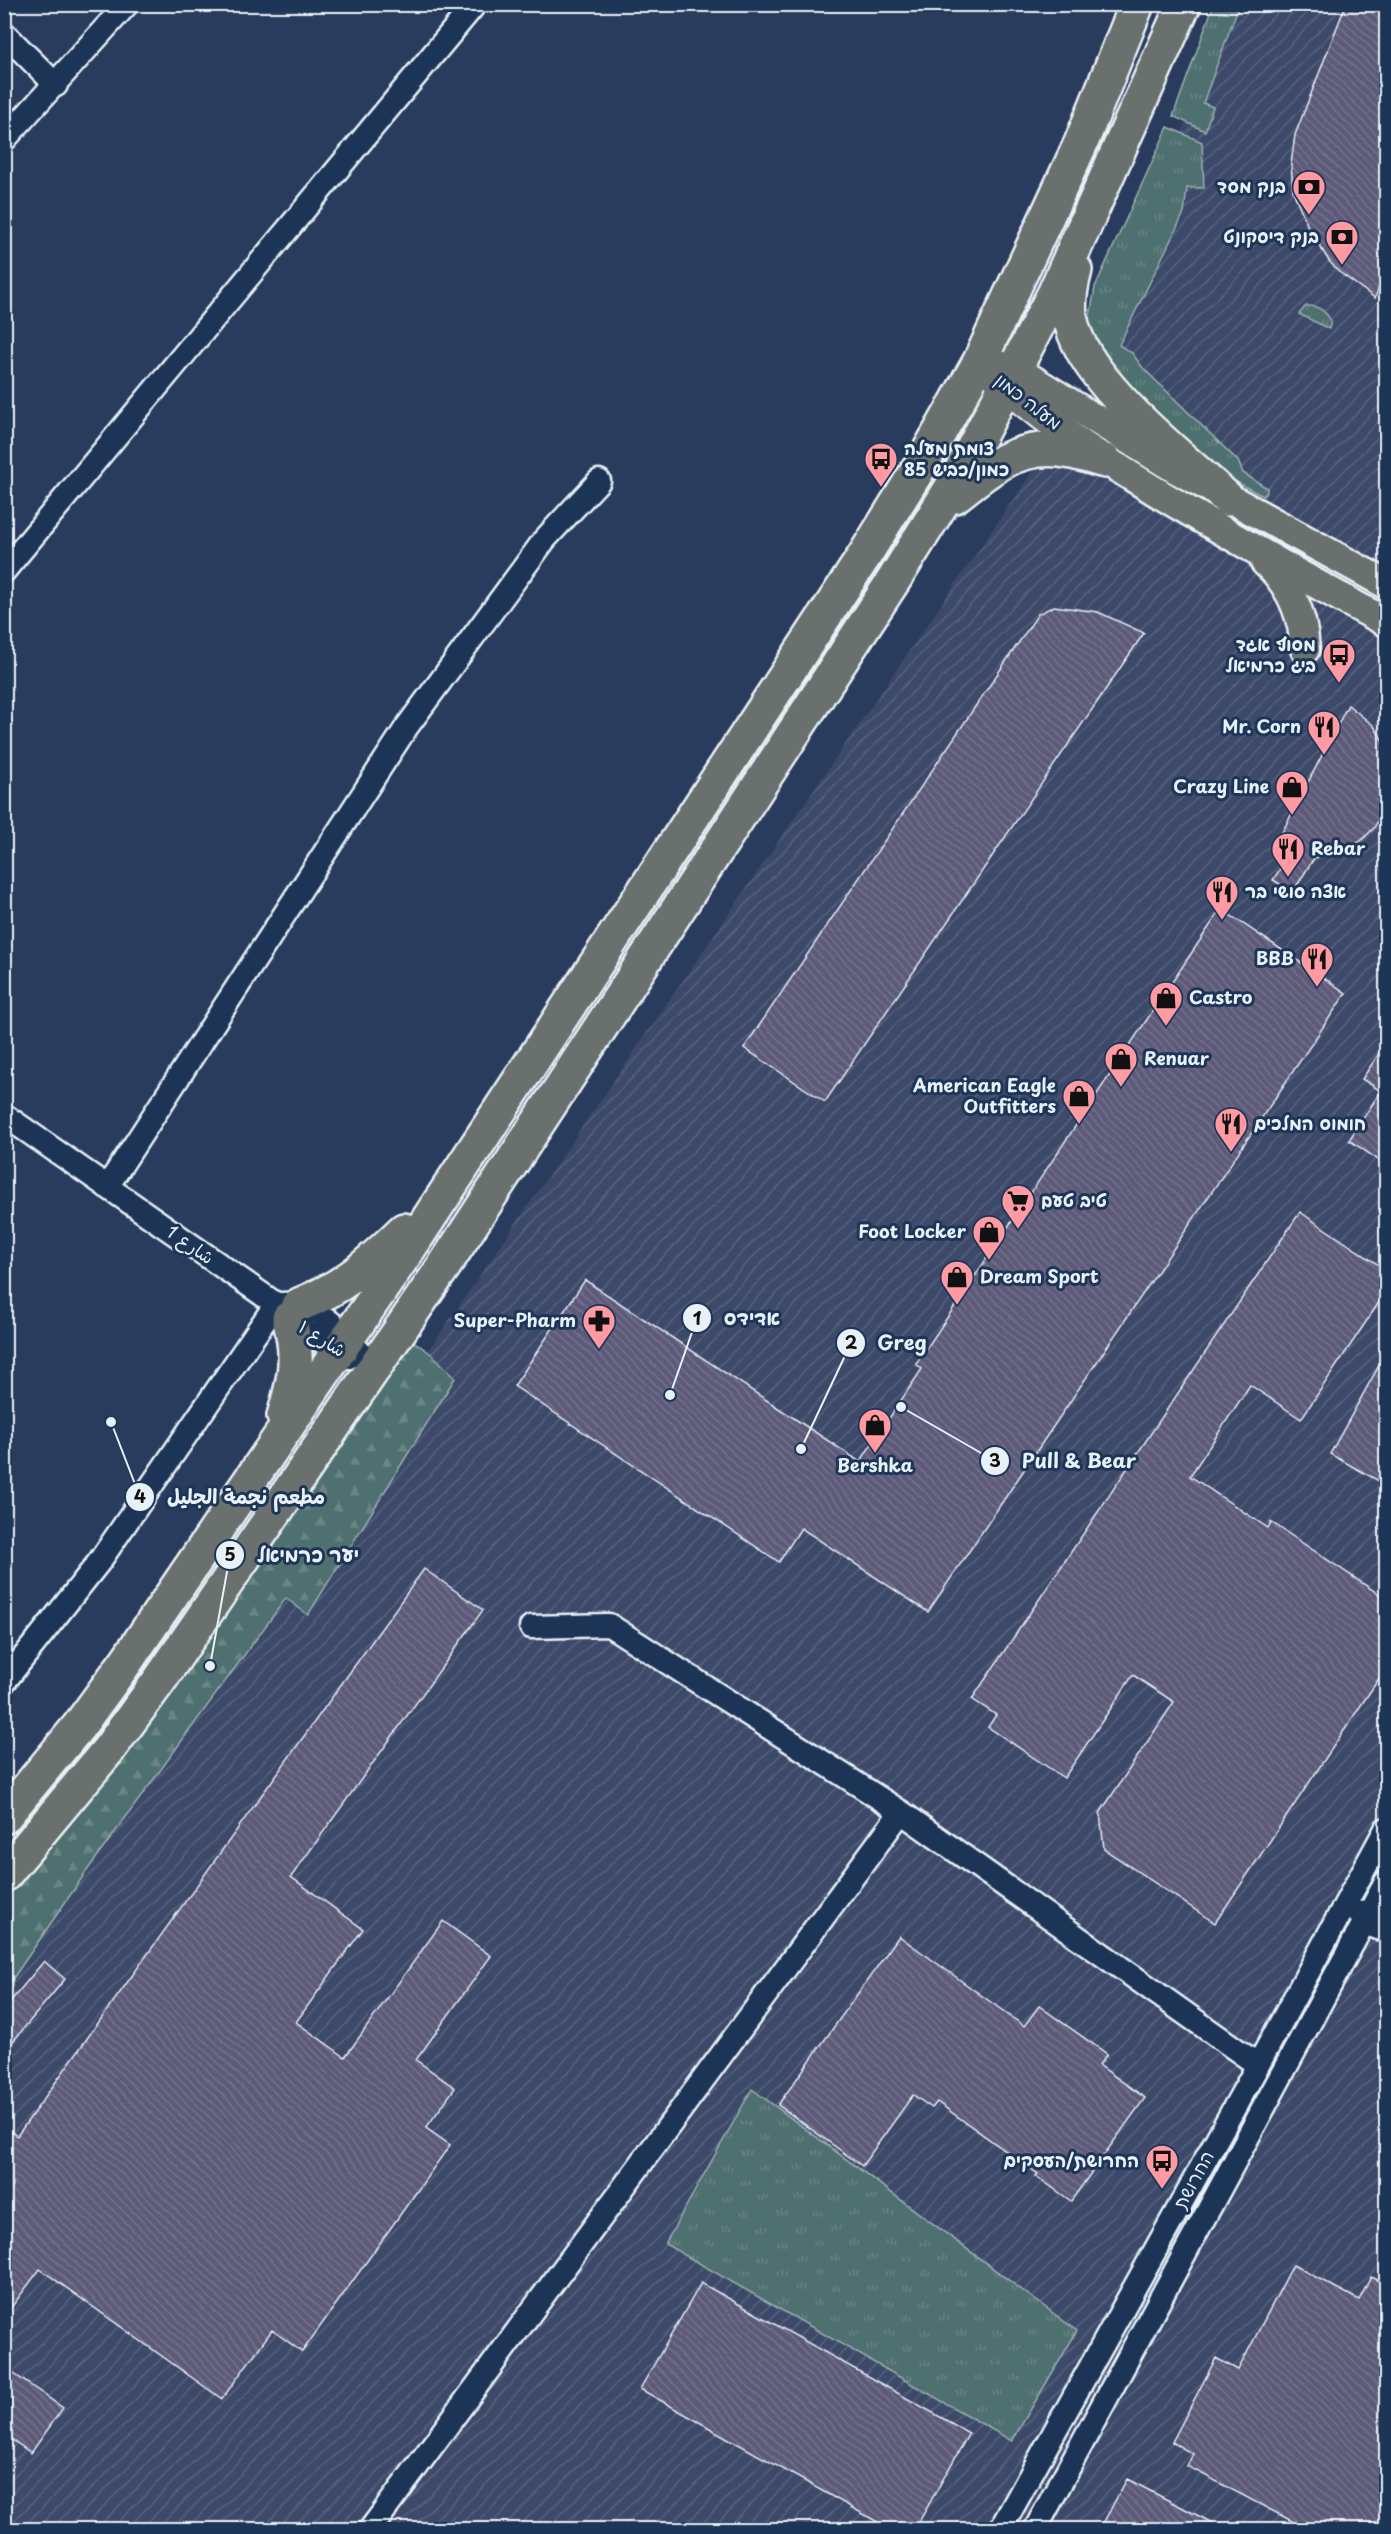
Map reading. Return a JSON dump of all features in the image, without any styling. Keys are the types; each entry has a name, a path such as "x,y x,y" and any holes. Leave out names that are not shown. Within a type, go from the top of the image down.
{"highway":[{"path":"7,1812 79,1726 128,1659 343,1345 451,1186 863,558 924,460 980,361 1081,143 1137,4"},
{"path":"4,1875 76,1790 153,1689 374,1369 479,1213 957,479 1054,294 1184,4"},
{"path":"1090,215 1070,287 1070,316 1086,358 1112,389 1167,444 1228,499"},
{"path":"937,510 990,467 1013,455 1034,449 1061,450 1105,461"},
{"path":"276,1443 295,1380 297,1357 288,1309 344,1284 369,1265 451,1186"}],"main road":[{"name":"מעלה כמון","path":"980,361 1386,584"},
{"name":"מעלה כמון","path":"1010,379 1105,461 1248,546 1386,622"},
{"path":"1248,546 1274,570 1288,590 1303,626 1305,649"}],"street":[{"path":"4,140 127,4"},
{"path":"4,571 475,4"},
{"path":"4,33 56,85"},
{"path":"107,1187 406,728 545,539 599,481"},
{"name":"شارع 1","path":"4,1116 288,1309 323,1318 343,1345 374,1369"},
{"path":"4,1682 99,1562 288,1309"},
{"path":"531,1627 609,1625 901,1812 1258,2065"},
{"path":"370,2529 901,1812"},
{"name":"החרושת","path":"1000,2529 1258,2065 1386,1828"},
{"path":"1384,1893 1351,1894 1364,1923 1386,1931"},
{"name":"החרושת","path":"1035,2529 1364,1923 1384,1893"}],"shaded area":[{"path":"1228,5 1386,5 1386,2529 5,2530 5,1957 50,1901 1088,391"}],"green space":[{"path":"1214,4 1239,5 1203,103 1213,107 1205,131 1173,116"},
{"path":"1168,127 1202,142 1204,188 1187,188 1184,213 1119,345 1132,353 1143,368 1238,461 1243,473 1267,488 1263,496 1223,475 1167,427 1109,365 1088,326 1095,287"},
{"path":"1306,306 1318,308 1327,314 1331,321 1329,329 1299,314"},
{"path":"408,1337 434,1356 455,1378 308,1615 286,1598 86,1872 5,1990 5,1888"},
{"path":"752,2089 1077,2331 1012,2441 665,2244"}],"building":[{"path":"1346,4 1386,4 1386,269 1375,298 1339,272 1329,261 1309,229 1293,191 1291,164 1295,135"},
{"path":"1054,606 1098,612 1144,633 825,1102 744,1048 1038,614"},
{"path":"1348,705 1374,726 1383,741 1386,751 1386,805 1374,828 1361,841 1346,850 1314,858 1293,892 1273,880 1288,856 1273,850"},
{"path":"1221,909 1346,993 928,1612 801,1528 779,1562 514,1386 585,1280 860,1462 922,1369 916,1364"},
{"path":"1386,1043 1386,1165 1349,1140 1381,1091 1362,1079"},
{"path":"1300,1212 1386,1270 1386,1292 1301,1419 1250,1385 1190,1476 1268,1528 1271,1522 1386,1599 1386,1668 1215,1923 1104,1849 1100,1813 1174,1702 1133,1675 1064,1778 988,1727 996,1715 972,1699"},
{"path":"1386,1353 1386,1485 1330,1454"},
{"path":"424,1569 483,1610 291,1877 363,1929 296,2022 345,2057 443,1921 491,1956 416,2060 455,2088 426,2128 450,2145 302,2352 272,2330 222,2399 40,2269 4,2317 4,2127 17,2136"},
{"path":"899,1936 1024,2026 1039,2006 1107,2054 1099,2065 1145,2098 1071,2201 1036,2176 1038,2174 937,2102 932,2108 913,2095 862,2166 778,2105"},
{"path":"44,1961 65,1979 4,2052 4,2009"},
{"path":"1293,2265 1359,2300 1371,2277 1386,2285 1386,2529 1307,2529 1187,2466 1193,2454 1172,2442 1216,2358 1238,2370"},
{"path":"701,2283 969,2433 915,2529 890,2529 640,2389"},
{"path":"4,2367 63,2408 31,2453 4,2434"},
{"path":"1127,2479 1224,2529 1100,2529"}],"place":[{"name":"בנק מסד","path":"1309,216"},
{"name":"בנק דיסקונט","path":"1342,266"},
{"name":"צומת מעלה כמון/כביש 85","path":"881,488"},
{"name":"מסוף אגד ביג כרמיאל","path":"1339,684"},
{"name":"Mr. Corn","path":"1324,756"},
{"name":"Crazy Line","path":"1292,816"},
{"name":"Rebar","path":"1288,878"},
{"name":"אצה סושי בר","path":"1222,921"},
{"name":"BBB","path":"1317,988"},
{"name":"Castro","path":"1166,1027"},
{"name":"Renuar","path":"1121,1088"},
{"name":"American Eagle Outfitters","path":"1079,1125"},
{"name":"חומוס המלכים","path":"1231,1153"},
{"name":"טיב טעם","path":"1018,1230"},
{"name":"Foot Locker","path":"989,1261"},
{"name":"Dream Sport","path":"957,1306"},
{"name":"Super-Pharm","path":"599,1350"},
{"name":"אדידס","path":"670,1395"},
{"name":"Pull & Bear","path":"901,1407"},
{"name":"مطعم نجمة الجليل","path":"111,1422"},
{"name":"Greg","path":"801,1449"},
{"name":"Bershka","path":"875,1454"},
{"name":"יער כרמיאל","path":"210,1666"},
{"name":"החרושת/העסקים","path":"1162,2190"}]}
